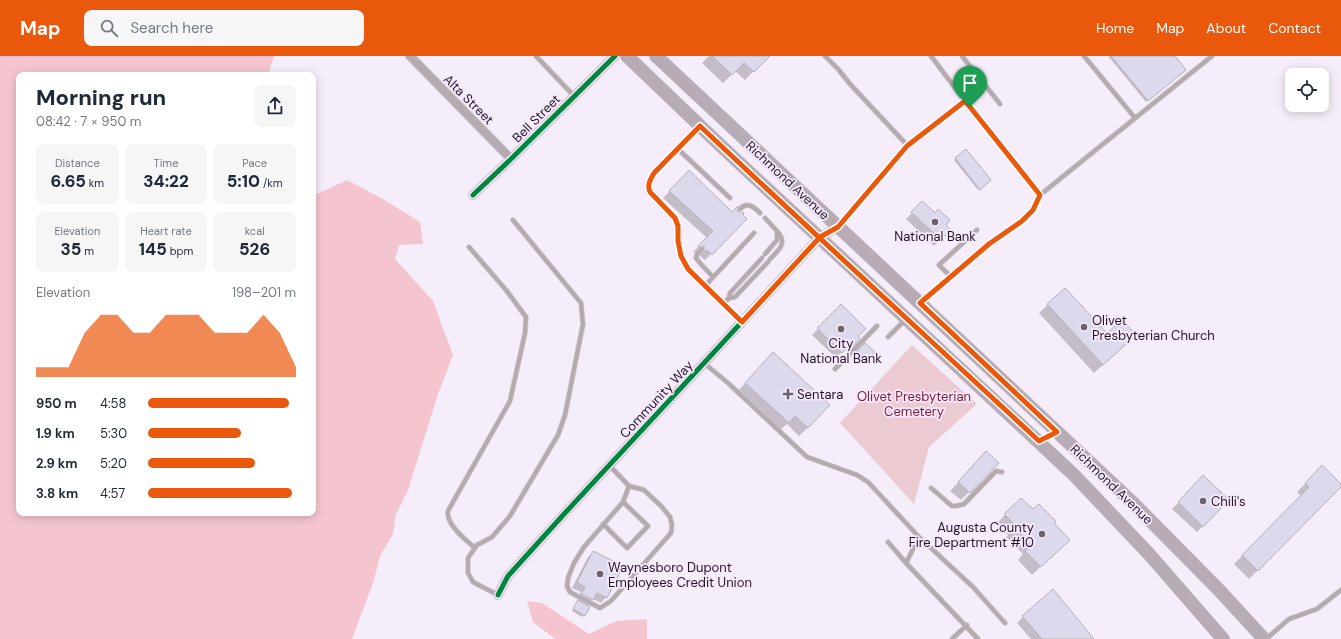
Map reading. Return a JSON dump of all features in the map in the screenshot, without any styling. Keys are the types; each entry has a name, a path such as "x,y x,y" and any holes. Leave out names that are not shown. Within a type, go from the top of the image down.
{"main road":[{"name":"Richmond Avenue","path":"628,56 700,126 1074,475 1144,549 1223,639"},
{"name":"Richmond Avenue","path":"656,56 1160,529 1265,639"}],"street":[{"name":"Alta Street","path":"410,56 512,159"},
{"name":"Bell Street","path":"473,195 512,159 615,56"},
{"name":"Community Way","path":"498,595 508,576 609,465 820,237 838,227"}],"lane":[{"path":"536,56 574,96"},
{"path":"825,56 907,146"},
{"path":"931,56 1040,195"},
{"path":"962,56 1000,104"},
{"path":"1084,56 1134,118"},
{"path":"920,303 989,244 1022,221 1033,210 1040,195 1212,56"},
{"path":"838,227 907,146 965,101"},
{"path":"700,126 654,173 650,179 648,187 650,192 675,218 678,226 678,241 681,256 688,269 742,322"},
{"path":"678,149 730,198"},
{"path":"740,209 743,205 747,204 752,206 760,213"},
{"path":"723,304 729,298 734,297 781,248 781,236 765,218"},
{"path":"498,595 473,582 468,572 468,558 477,545 492,537 510,516 558,435 565,415 583,324 581,303 513,220"},
{"path":"951,277 939,265 977,230"},
{"path":"729,298 730,293 777,240 777,231"},
{"path":"705,286 754,233"},
{"path":"469,248 506,290 526,317 525,333 510,401 449,509 448,516 452,526 475,548"},
{"path":"702,249 697,254 696,258 713,277"},
{"path":"888,337 907,318"},
{"path":"835,369 877,326"},
{"path":"704,363 728,383 800,452 807,457 858,475 868,482 919,537 973,587 1005,623"},
{"path":"1039,441 1057,432"},
{"path":"609,465 628,486 644,490 670,516 672,525 670,533 611,601 600,608 570,592 567,586 568,578 574,563 584,547 623,502 628,486"},
{"path":"931,488 952,506 960,506 964,504 996,471 1002,472"},
{"path":"603,524 627,548 648,526 623,502"},
{"path":"906,563 919,537"},
{"path":"888,542 978,639"},
{"path":"1265,639 1289,618 1317,609 1338,594 1341,590"},
{"path":"952,639 967,626"}],"green space":[{"name":"Olivet Presbyterian Cemetery","path":"912,345 977,404 929,447 914,504 840,423"}],"shaded area":[{"path":"0,56 274,56 269,72 16,72 16,516 316,516 316,195 347,180 381,198 420,222 423,244 399,245 395,259 433,301 453,355 438,394 408,490 396,514 393,534 380,556 374,580 352,639 0,639"},
{"path":"527,601 542,603 589,634 616,621 647,619 647,639 555,639 533,622"}],"building":[{"path":"712,56 770,56 754,72 744,63 732,75"},
{"path":"1111,56 1175,56 1186,70 1148,101"},
{"path":"966,149 991,180 980,190 955,158"},
{"path":"689,170 732,212 738,206 737,211 744,213 743,215 747,219 712,255 707,250 705,253 704,246 698,246 713,231 669,191"},
{"name":"National Bank","path":"922,201 935,213 938,209 950,220 946,225 951,230 941,240 911,212"},
{"name":"Olivet Presbyterian Church","path":"1065,288 1107,333 1122,320 1136,335 1103,365 1047,304"},
{"name":"City National Bank","path":"841,304 866,329 858,336 860,338 852,347 850,345 842,353 817,328"},
{"path":"865,343 875,352 867,361 857,351"},
{"name":"Sentara","path":"773,352 830,405 808,428 795,416 789,423 745,383"},
{"path":"986,451 999,463 970,493 958,482"},
{"path":"1322,465 1341,484 1341,487 1258,571 1242,555 1309,487 1305,483"},
{"name":"Chili's","path":"1203,475 1229,500 1203,527 1178,502"},
{"name":"Augusta County Fire Department #10","path":"1021,498 1033,509 1039,504 1056,521 1054,523 1070,540 1041,567 1025,551 1031,545 1014,528 1016,526 1004,514"},
{"name":"Waynesboro Dupont Employees Credit Union","path":"593,551 623,566 607,598 597,593 593,600 581,594 585,587 577,582"},
{"path":"1053,589 1094,639 1042,639 1022,616"},
{"path":"578,600 590,607 585,616 573,609"}],"cycle path":[{"path":"473,195 615,56"},
{"path":"498,595 508,576 565,513 820,237 838,227"}],"place":[{"name":"National Bank","path":"935,222"},
{"name":"Olivet Presbyterian Church","path":"1084,327"},
{"name":"City National Bank","path":"841,329"},
{"name":"Sentara","path":"788,394"},
{"name":"Chili's","path":"1203,501"},
{"name":"Augusta County Fire Department #10","path":"1042,534"},
{"name":"Waynesboro Dupont Employees Credit Union","path":"600,574"}],"route":[{"path":"970,107 965,101 907,146 838,227 820,237 742,322 688,269 681,256 678,241 678,226 675,218 650,192 648,187 650,179 654,173 700,126 720,145 820,237 956,363 1039,441 1057,432 920,303 989,244 1022,221 1033,210 1040,195 970,107"}]}
